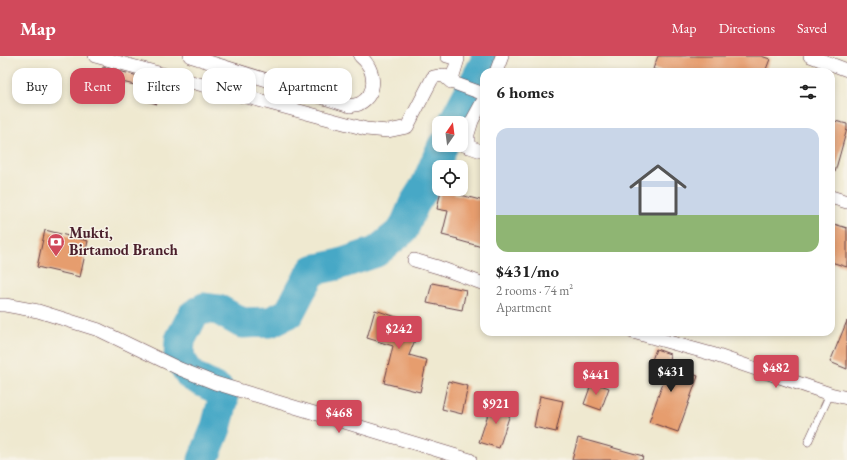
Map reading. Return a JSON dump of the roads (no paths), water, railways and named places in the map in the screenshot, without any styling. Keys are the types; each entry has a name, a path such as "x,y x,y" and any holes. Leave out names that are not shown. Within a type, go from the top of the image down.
{"street":[{"path":"95,56 366,129 388,131 407,127 433,77 443,75 455,83 480,94"},
{"path":"190,56 350,106 358,104 366,99 371,91 373,83 370,67 360,56"},
{"path":"447,56 458,59 455,83"},
{"path":"498,68 502,56"},
{"path":"810,56 847,70"},
{"path":"468,134 480,102"},
{"path":"468,147 480,151"},
{"path":"835,198 847,202"},
{"path":"414,260 480,283"},
{"path":"0,305 38,311 99,330 180,369 215,383 470,460"},
{"path":"647,336 712,354 830,394 847,398"}],"lane":[{"path":"808,442 830,394"}],"waterway":[{"path":"482,68 486,61 486,56"},
{"path":"457,116 480,72"},
{"path":"203,460 216,428 223,401 219,390 191,376 179,357 180,340 193,315 204,308 219,310 242,323 270,322 289,313 313,270 337,265 376,252 403,230 414,204 426,185 440,152"}],"place":[{"name":"Mukti, Birtamod Branch","path":"56,257"}]}
